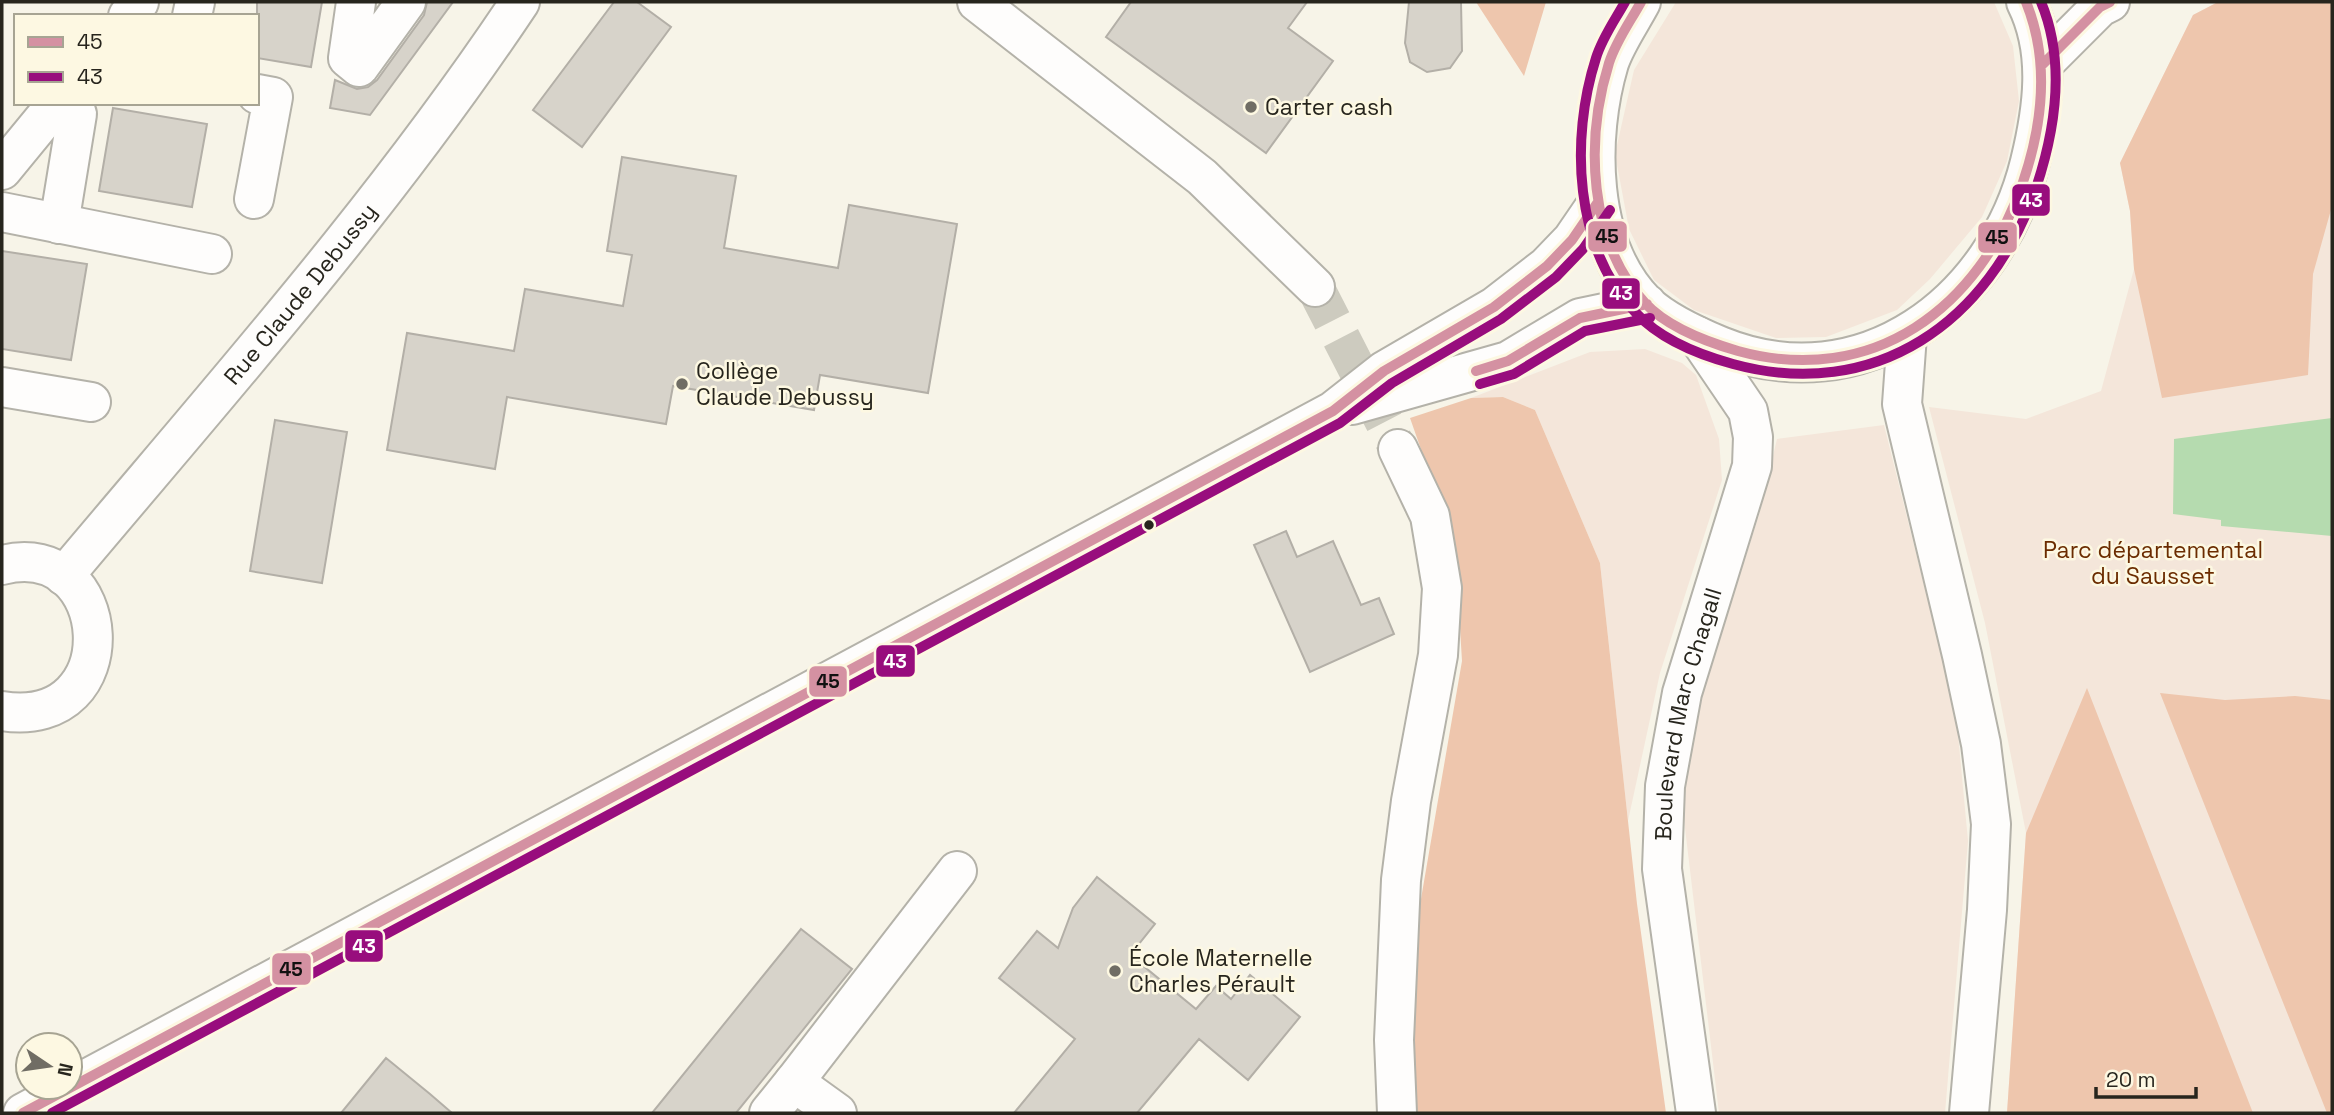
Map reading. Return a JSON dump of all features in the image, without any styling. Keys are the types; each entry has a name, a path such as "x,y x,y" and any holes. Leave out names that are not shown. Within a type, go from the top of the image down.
{"main road":[{"path":"356,2 348,58 359,67 406,2"},
{"name":"Rue Claude Debussy","path":"64,576 253,351 408,158 520,2"},
{"path":"977,2 1202,177 1315,287"},
{"path":"1641,2 1610,61 1597,117 1594,168 1598,202 1618,262 1647,304 1697,336 1740,354 1782,364 1867,355 1907,335 1955,299 1999,241 2026,178 2040,121 2043,64 2037,24 2026,2"},
{"path":"2043,64 2100,7 2110,2"},
{"path":"254,199 273,97 259,94"},
{"path":"2,170 55,105"},
{"path":"59,224 77,114 73,105"},
{"path":"1333,411 1384,371 1494,307 1547,266 1572,240 1598,202"},
{"path":"2,212 212,254"},
{"path":"23,1113 1183,488 1333,411 1508,360 1580,318 1647,304"},
{"path":"1907,335 1902,404 1962,654 1981,744 1991,824 1987,910 1969,1113"},
{"name":"Boulevard Marc Chagall","path":"1696,1113 1662,869 1665,786 1682,693 1752,466 1753,437 1748,411 1697,336"},
{"path":"2,387 91,401"},
{"path":"1397,1113 1394,1040 1401,880 1411,801 1438,655 1442,588 1430,516 1398,449"},
{"path":"2,565 14,561 40,564 64,576 81,593 92,614 95,638 91,661 81,682 64,699 43,710 19,713 2,711"},
{"path":"769,1113 957,871"},
{"path":"794,1082 837,1113"}],"green space":[{"path":"1676,2 1994,2 2013,46 2019,101 2007,161 1982,217 1930,279 1897,310 1826,337 1776,338 1694,310 1654,280 1629,229 1615,154 1634,70"},
{"name":"Parc départemental du Sausset","path":"2218,2 2332,2 2332,1113 2007,1113 2026,833 1985,623 1929,407 2026,419 2101,391 2134,269 2130,211 2120,163 2193,15"},
{"path":"1645,349 1682,363 1696,375 1719,439 1722,480 1660,673 1628,821 1600,563 1535,410 1503,397 1471,398 1590,352"},
{"path":"1884,425 1956,713 1968,841 1945,1113 1719,1113 1682,803 1704,686 1759,515 1777,439"}],"shaded area":[{"path":"1476,2 1546,2 1524,76"},
{"path":"2218,2 2332,2 2332,206 2313,274 2308,375 2162,398 2134,269 2130,211 2120,163 2193,15"},
{"path":"1503,397 1535,410 1600,563 1637,904 1666,1113 1413,1113 1411,957 1462,661 1455,546 1410,418 1471,398"},
{"path":"2332,418 2332,536 2221,526 2221,520 2173,514 2174,439"},
{"path":"2087,688 2253,1113 2007,1113 2026,833"},
{"path":"2160,693 2225,700 2295,696 2332,700 2332,1113 2327,1113"}],"building":[{"path":"257,2 322,2 311,67 259,58"},
{"path":"427,2 453,2 370,115 330,108 335,80 357,89 368,87 377,80 424,15"},
{"path":"614,2 637,2 671,27 582,147 533,110"},
{"name":"Carter cash","path":"1131,2 1307,2 1288,28 1333,61 1266,153 1106,37"},
{"path":"1409,2 1461,2 1462,51 1450,68 1427,72 1410,62 1405,43"},
{"path":"113,108 207,124 192,207 99,191"},
{"path":"622,157 736,176 724,248 838,268 849,205 957,224 928,393 820,375 814,410 673,386 666,424 507,397 495,469 387,450 407,333 514,351 525,289 623,306 632,255 607,251"},
{"path":"2,251 87,264 71,360 2,349"},
{"path":"275,420 347,432 322,583 250,571"},
{"path":"1286,531 1297,557 1333,541 1361,605 1379,598 1394,634 1310,672 1254,545"},
{"path":"1097,877 1155,924 1130,955 1196,1009 1216,986 1231,999 1250,975 1300,1017 1248,1080 1199,1039 1137,1113 1014,1113 1075,1039 999,978 1037,931 1058,948 1073,908"},
{"path":"801,929 852,969 736,1113 652,1113"},
{"path":"386,1058 430,1094 452,1113 341,1113"}],"tunnel":[{"path":"1315,287 1398,449"}],"transit line":[{"name":"43","path":"1625,2 1599,51 1588,90 1583,123 1583,192 1589,225 1600,257 1615,287 1636,313 1657,331 1694,351 1720,360 1785,373 1834,372 1879,361 1920,341 1957,313 1989,278 2016,236 2036,188 2049,142 2056,71 2054,48 2041,2"},
{"name":"45","path":"1641,2 1619,39 1609,63 1596,124 1597,189 1602,220 1612,250 1626,278 1645,303 1665,320 1688,333 1738,351 1787,360 1833,358 1876,347 1915,328 1950,301 1979,267 2004,227 2023,182 2039,115 2041,69 2034,24 2026,2"},
{"name":"45","path":"2043,64 2100,7 2110,2"},
{"name":"45","path":"23,1113 1333,411 1384,371 1494,307 1547,266 1572,240 1598,202"},
{"name":"43","path":"52,1113 1340,423 1392,383 1501,319 1556,277 1583,249 1610,210"},
{"name":"45","path":"1476,371 1508,361 1580,318 1647,304"},
{"name":"43","path":"1480,384 1514,374 1585,331 1650,318"}],"place":[{"name":"Carter cash","path":"1251,107"},
{"name":"Collège Claude Debussy","path":"682,384"},
{"name":"École Maternelle Charles Pérault","path":"1115,971"}]}
